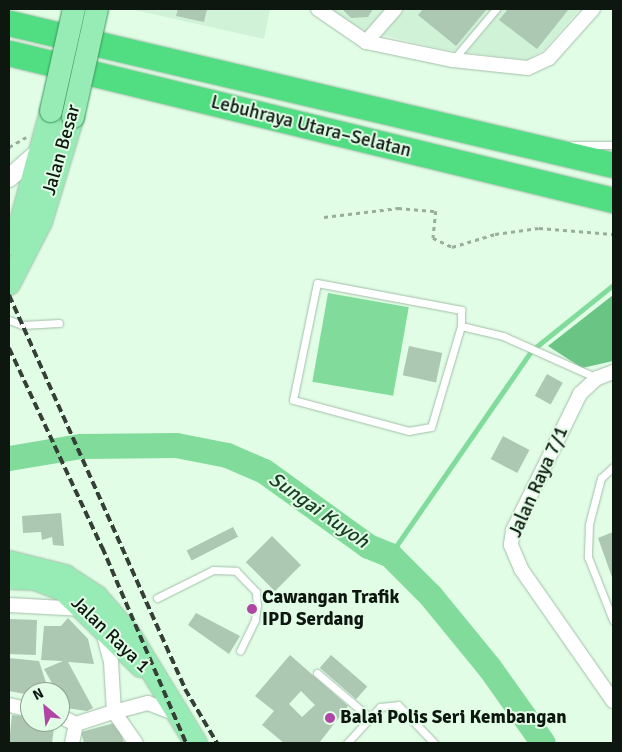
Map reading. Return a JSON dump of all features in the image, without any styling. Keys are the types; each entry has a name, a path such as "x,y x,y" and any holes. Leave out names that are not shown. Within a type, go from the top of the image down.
{"highway":[{"name":"Lebuhraya Utara–Selatan","path":"9,23 613,165"},
{"name":"Lebuhraya Utara–Selatan","path":"9,53 613,200"}],"main road":[{"name":"Jalan Besar","path":"9,244 21,222 42,148 74,9"},
{"name":"Jalan Besar","path":"9,284 41,222 73,117 96,9"},
{"name":"Jalan Raya 1","path":"9,562 65,576 97,597 130,635 154,678 196,743"},
{"name":"Jalan Raya 1","path":"9,578 35,578 63,590 87,609 103,632 154,678"}],"street":[{"path":"318,9 366,42 454,60 528,68 550,58 593,9"},
{"path":"366,42 395,9"},
{"path":"9,178 42,148"},
{"name":"Jalan Raya 7/1","path":"613,372 597,378 580,394 513,530 511,546 521,569 613,701"},
{"path":"9,605 87,609"},
{"path":"103,632 111,662 114,712 136,743"},
{"path":"70,721 76,724 148,703 177,714"},
{"path":"72,743 76,724"}],"lane":[{"path":"454,60 496,9"},
{"path":"530,144 613,145"},
{"path":"317,283 460,310 461,326 431,427 409,431 293,400 317,283"},
{"path":"9,320 22,325 59,323"},
{"path":"461,326 503,336 597,378"},
{"path":"613,467 601,478 589,524 588,556 613,620"},
{"path":"157,598 213,570 236,572 256,592 257,605 256,620 240,651"},
{"path":"317,673 370,718"},
{"path":"347,743 380,707 398,705 434,743"}],"path":[{"path":"324,217 398,208 436,212 433,238 452,247 495,234 539,228 613,234"}],"shaded area":[{"path":"130,9 270,9 264,39"},
{"path":"330,9 580,9 544,50 527,60 446,50 364,31"},
{"path":"328,293 409,307 393,396 312,382"},
{"path":"613,295 613,361 582,368 548,346"}],"building":[{"path":"178,9 207,9 204,22 176,16"},
{"path":"342,9 373,9 368,17 351,18"},
{"path":"423,9 487,9 456,46 418,15"},
{"path":"508,9 569,9 537,49 499,20"},
{"path":"409,346 442,353 436,382 403,375"},
{"path":"547,374 563,383 551,405 535,396"},
{"path":"503,436 529,450 517,473 491,459"},
{"path":"61,513 64,546 53,545 52,537 42,540 41,532 23,533 22,516"},
{"path":"233,527 238,537 192,560 187,551"},
{"path":"613,532 613,580 598,538"},
{"path":"272,536 301,565 275,591 246,562"},
{"path":"196,613 240,636 229,654 188,625"},
{"path":"68,618 88,639 94,664 68,662 93,708 87,711 70,709 70,682 51,682 44,669 63,661 41,660 44,626 61,626"},
{"path":"9,619 37,620 36,655 9,654"},
{"path":"290,655 348,706 319,743 284,743 262,725 274,711 255,696","holes":["301,691 315,705 302,717 289,704"]},
{"path":"331,655 367,686 356,699 320,668"},
{"path":"9,658 39,661 46,682 20,682 20,693 9,691"},
{"path":"12,715 20,716 20,732 53,732 52,743 9,743"},
{"path":"118,722 124,743 84,743 81,732"}],"waterway":[{"path":"390,555 531,351 613,285"},
{"name":"Sungai Kuyoh","path":"9,458 81,446 176,445 227,455 264,471 368,546 390,555 430,595 489,667 543,743"}],"railway":[{"path":"9,295 185,689 217,743"},
{"path":"9,348 102,547 186,743"}],"place":[{"name":"Cawangan Trafik IPD Serdang","path":"252,609"},
{"name":"Balai Polis Seri Kembangan","path":"330,718"}]}
